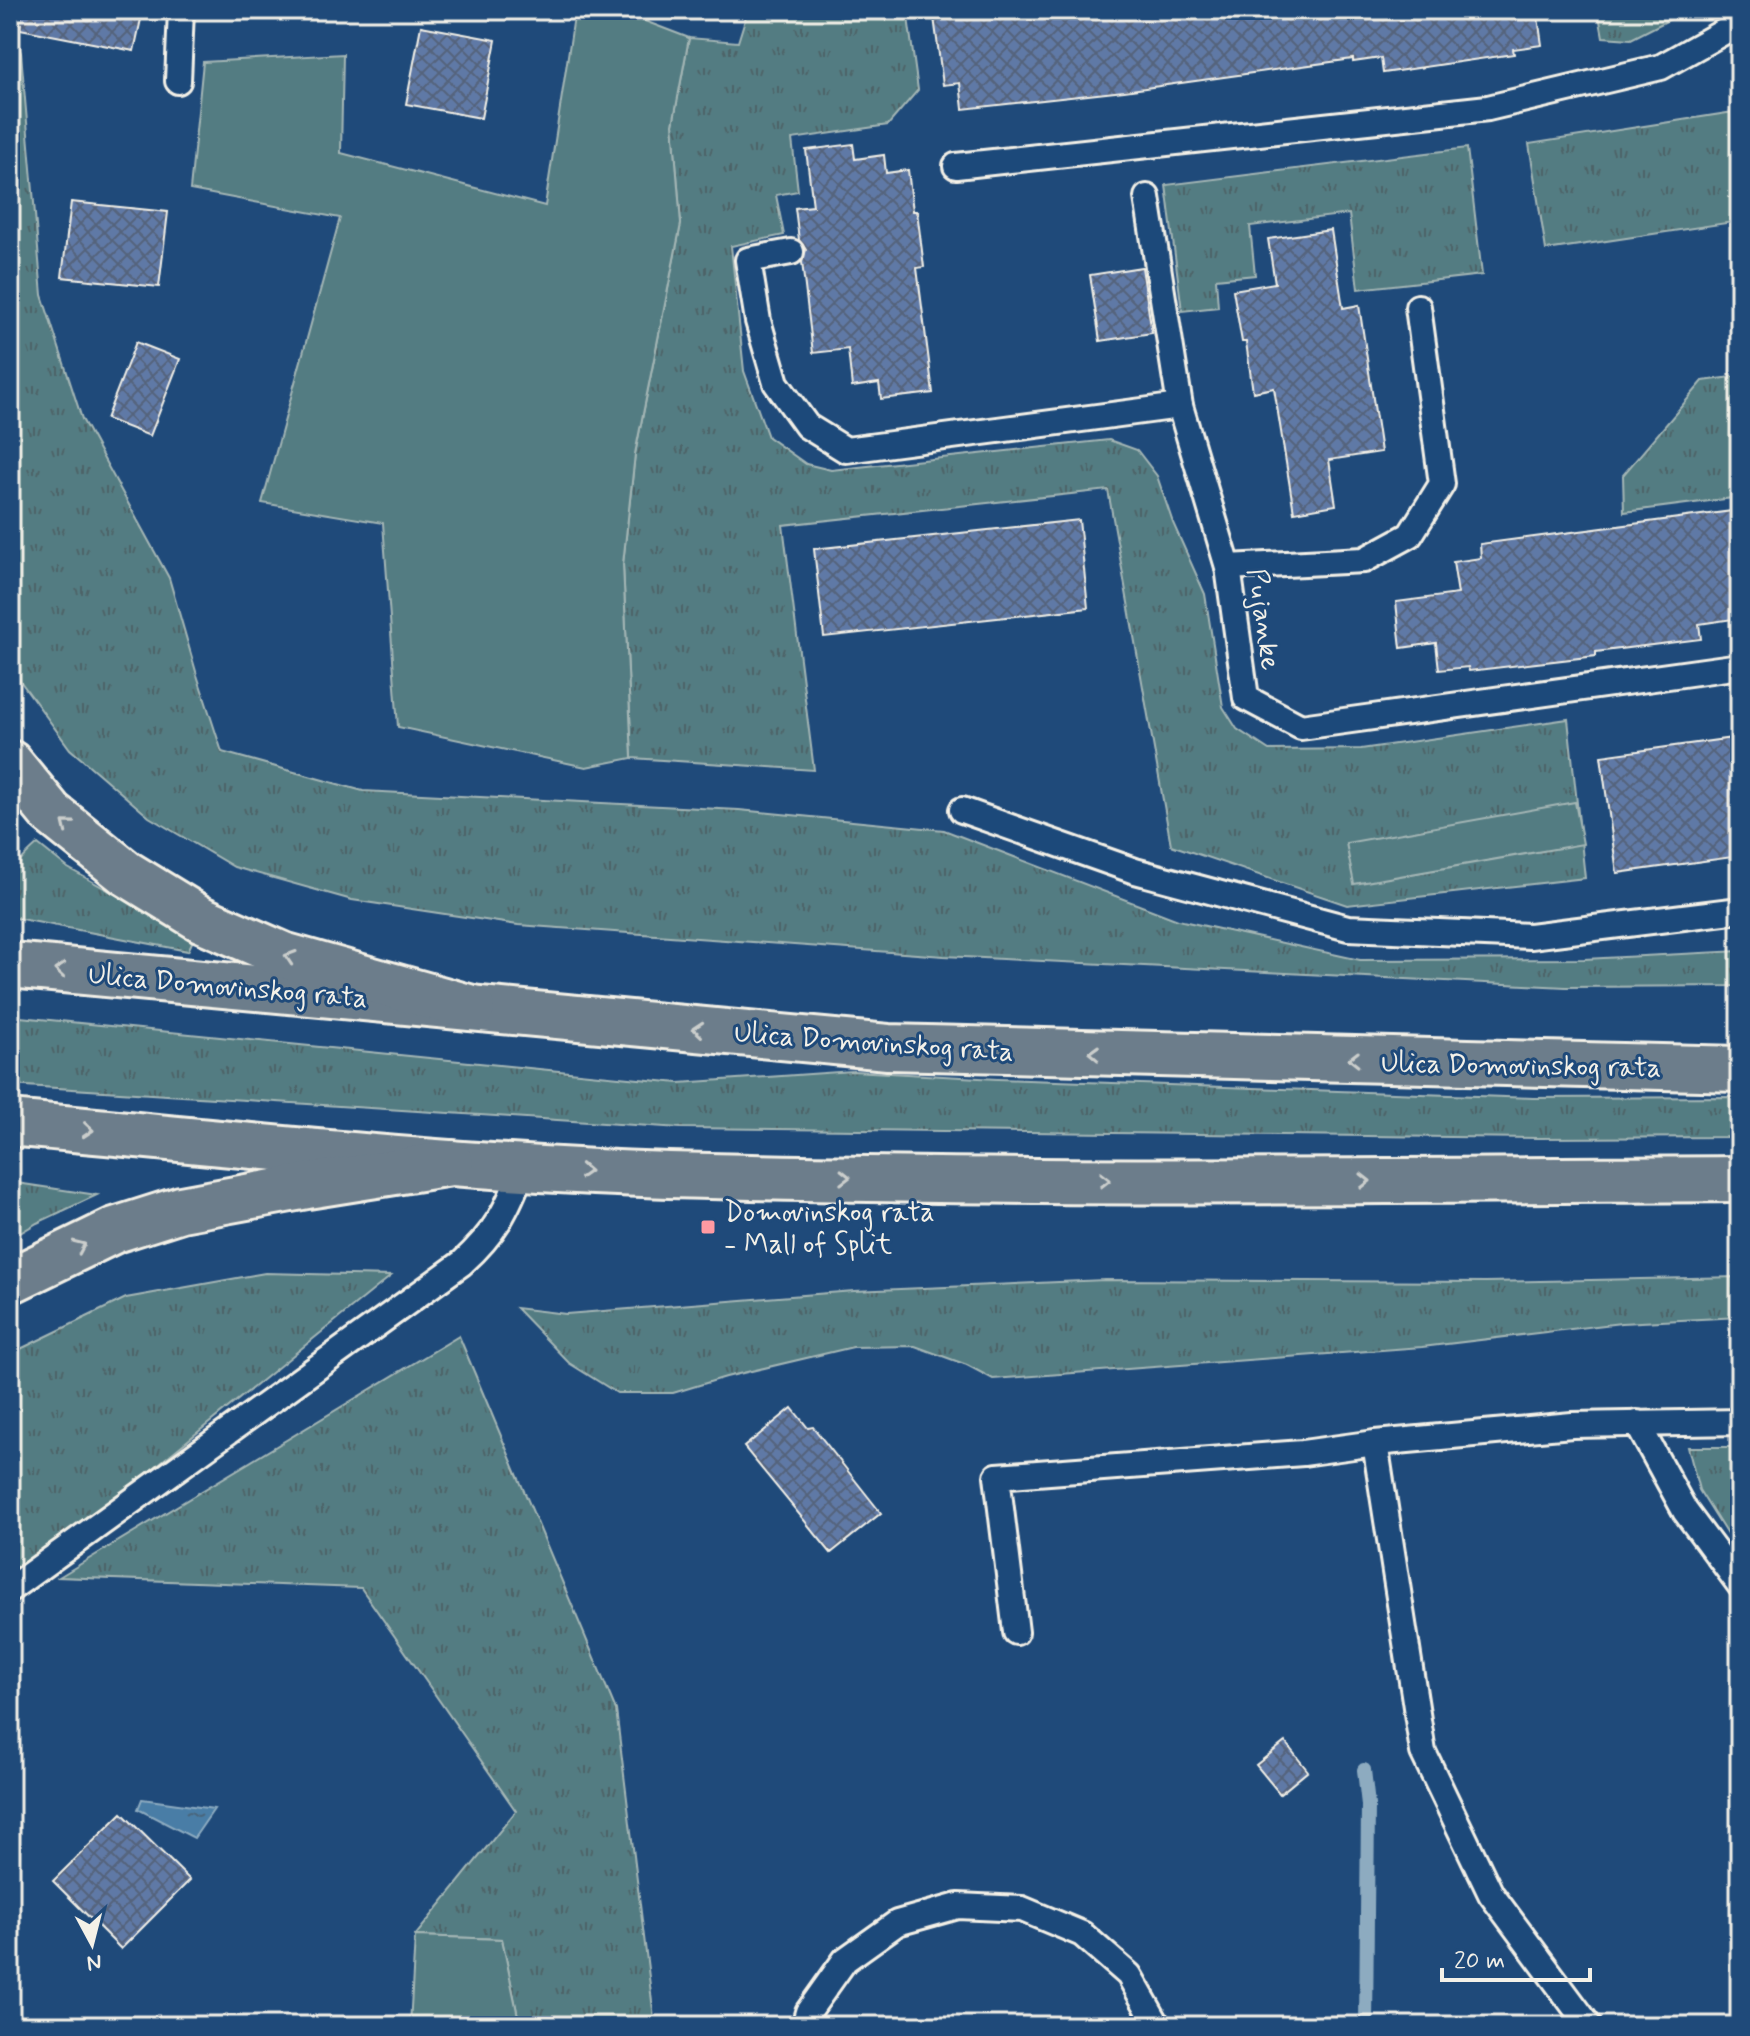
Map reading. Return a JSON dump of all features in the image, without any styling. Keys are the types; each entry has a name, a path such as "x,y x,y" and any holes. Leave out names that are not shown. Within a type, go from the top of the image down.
{"main road":[{"path":"10,763 51,813 126,873 201,919 283,955 472,1008"},
{"name":"Ulica Domovinskog rata","path":"10,965 888,1047 1740,1069"},
{"path":"10,1123 451,1163 669,1175 1264,1181 1740,1179"},
{"path":"10,1281 115,1230 181,1209 451,1163"}],"lane":[{"path":"178,81 181,10"},
{"path":"956,166 1488,108 1661,67 1734,26 1740,18"},
{"name":"Pujanke","path":"1147,197 1180,406 1228,567 1246,698 1301,727 1740,666"},
{"path":"791,252 748,260 758,321 776,383 807,426 846,450 1180,406"},
{"path":"1228,567 1364,560 1410,535 1442,484 1418,307"},
{"path":"962,810 1135,871 1348,928 1530,936 1740,910"},
{"path":"10,1589 462,1263 488,1238 507,1209 523,1168"},
{"path":"1016,1632 997,1476 1287,1455 1375,1443 1572,1425 1740,1422"},
{"path":"1637,1423 1685,1511 1740,1585"},
{"path":"1375,1443 1423,1752 1491,1894 1589,2026"},
{"path":"804,2026 808,2012 845,1960 897,1923 958,1906 1022,1909 1082,1934 1129,1975 1158,2026"}],"green space":[{"path":"575,10 616,10 689,38 673,124 681,224 635,454 623,564 632,758 586,767 398,727 383,523 262,503 340,218 190,190 203,62 343,54 341,153 545,206"},
{"path":"748,10 907,10 918,90 888,125 792,139 798,191 776,195 784,235 731,246 744,371 768,437 806,464 831,470 1109,440 1137,450 1157,476 1173,523 1205,594 1223,707 1237,729 1269,750 1361,749 1568,719 1585,878 1347,905 1171,845 1108,490 783,525 814,770 632,758 623,564 635,454 681,224 673,124 689,38 738,42"},
{"path":"1598,10 1688,10 1631,39 1603,37"},
{"path":"10,17 21,53 42,295 82,419 169,578 222,752 363,791 739,810 944,830 1178,920 1360,960 1584,959 1740,951 1740,986 1566,987 944,956 518,925 352,900 234,867 149,817 70,749 10,667"},
{"path":"1740,111 1740,221 1546,250 1529,144"},
{"path":"1467,148 1482,275 1358,289 1349,214 1250,226 1255,275 1216,279 1218,307 1182,311 1166,185"},
{"path":"1740,376 1740,497 1624,512 1623,475 1703,381"},
{"path":"1575,802 1583,844 1354,884 1346,843"},
{"path":"38,844 68,868 194,938 188,951 10,917 12,875 20,861"},
{"path":"10,1016 679,1083 853,1071 1533,1098 1740,1097 1740,1137 1538,1138 681,1128 10,1085"},
{"path":"10,1182 97,1195 10,1239"},
{"path":"265,1273 391,1276 140,1479 10,1578 10,1354 126,1298"},
{"path":"1740,1277 1740,1317 1621,1323 1422,1347 993,1379 967,1365 915,1346 853,1347 673,1393 617,1393 569,1363 516,1308 566,1314 854,1291 1105,1280 1486,1282"},
{"path":"459,1336 616,1710 655,2026 520,2026 502,1939 415,1936 516,1811 361,1588 59,1577"},
{"path":"1688,1447 1740,1447 1740,1555 1699,1490"},
{"path":"415,1936 502,1939 520,2026 410,2026"}],"water":[{"path":"142,1799 214,1809 194,1838 138,1809"}],"building":[{"path":"21,10 143,10 134,51 20,29"},
{"path":"990,10 1537,10 1542,45 1513,49 1514,54 1383,73 1381,58 1353,62 1353,59 1124,91 963,109 960,83 943,85 934,17"},
{"path":"421,26 496,40 481,118 406,104"},
{"path":"853,144 855,159 884,155 886,173 908,170 924,267 917,268 933,393 881,399 879,383 852,387 848,349 813,353 802,262 806,250 799,240 795,208 813,206 806,150"},
{"path":"71,202 168,212 159,287 62,277"},
{"path":"1331,230 1343,308 1359,305 1381,452 1329,460 1336,505 1294,512 1274,388 1253,392 1246,342 1242,342 1233,290 1275,283 1268,239"},
{"path":"1142,267 1152,333 1100,341 1090,275"},
{"path":"136,342 180,359 150,436 106,419"},
{"path":"1740,510 1740,618 1699,624 1701,639 1596,652 1596,656 1469,671 1468,667 1439,670 1436,643 1401,648 1396,602 1458,594 1453,562 1481,558 1480,544"},
{"path":"1079,520 1088,608 824,637 814,549"},
{"path":"1740,737 1740,856 1617,873 1601,756"},
{"path":"792,1408 808,1428 813,1427 881,1513 831,1553 744,1447"},
{"path":"1285,1742 1308,1771 1280,1794 1256,1765"},
{"path":"122,1813 190,1880 121,1949 53,1881"}],"waterway":[{"path":"1364,1770 1368,1805 1366,2026"}],"place":[{"name":"Domovinskog rata - Mall of Split","path":"708,1227"}]}
